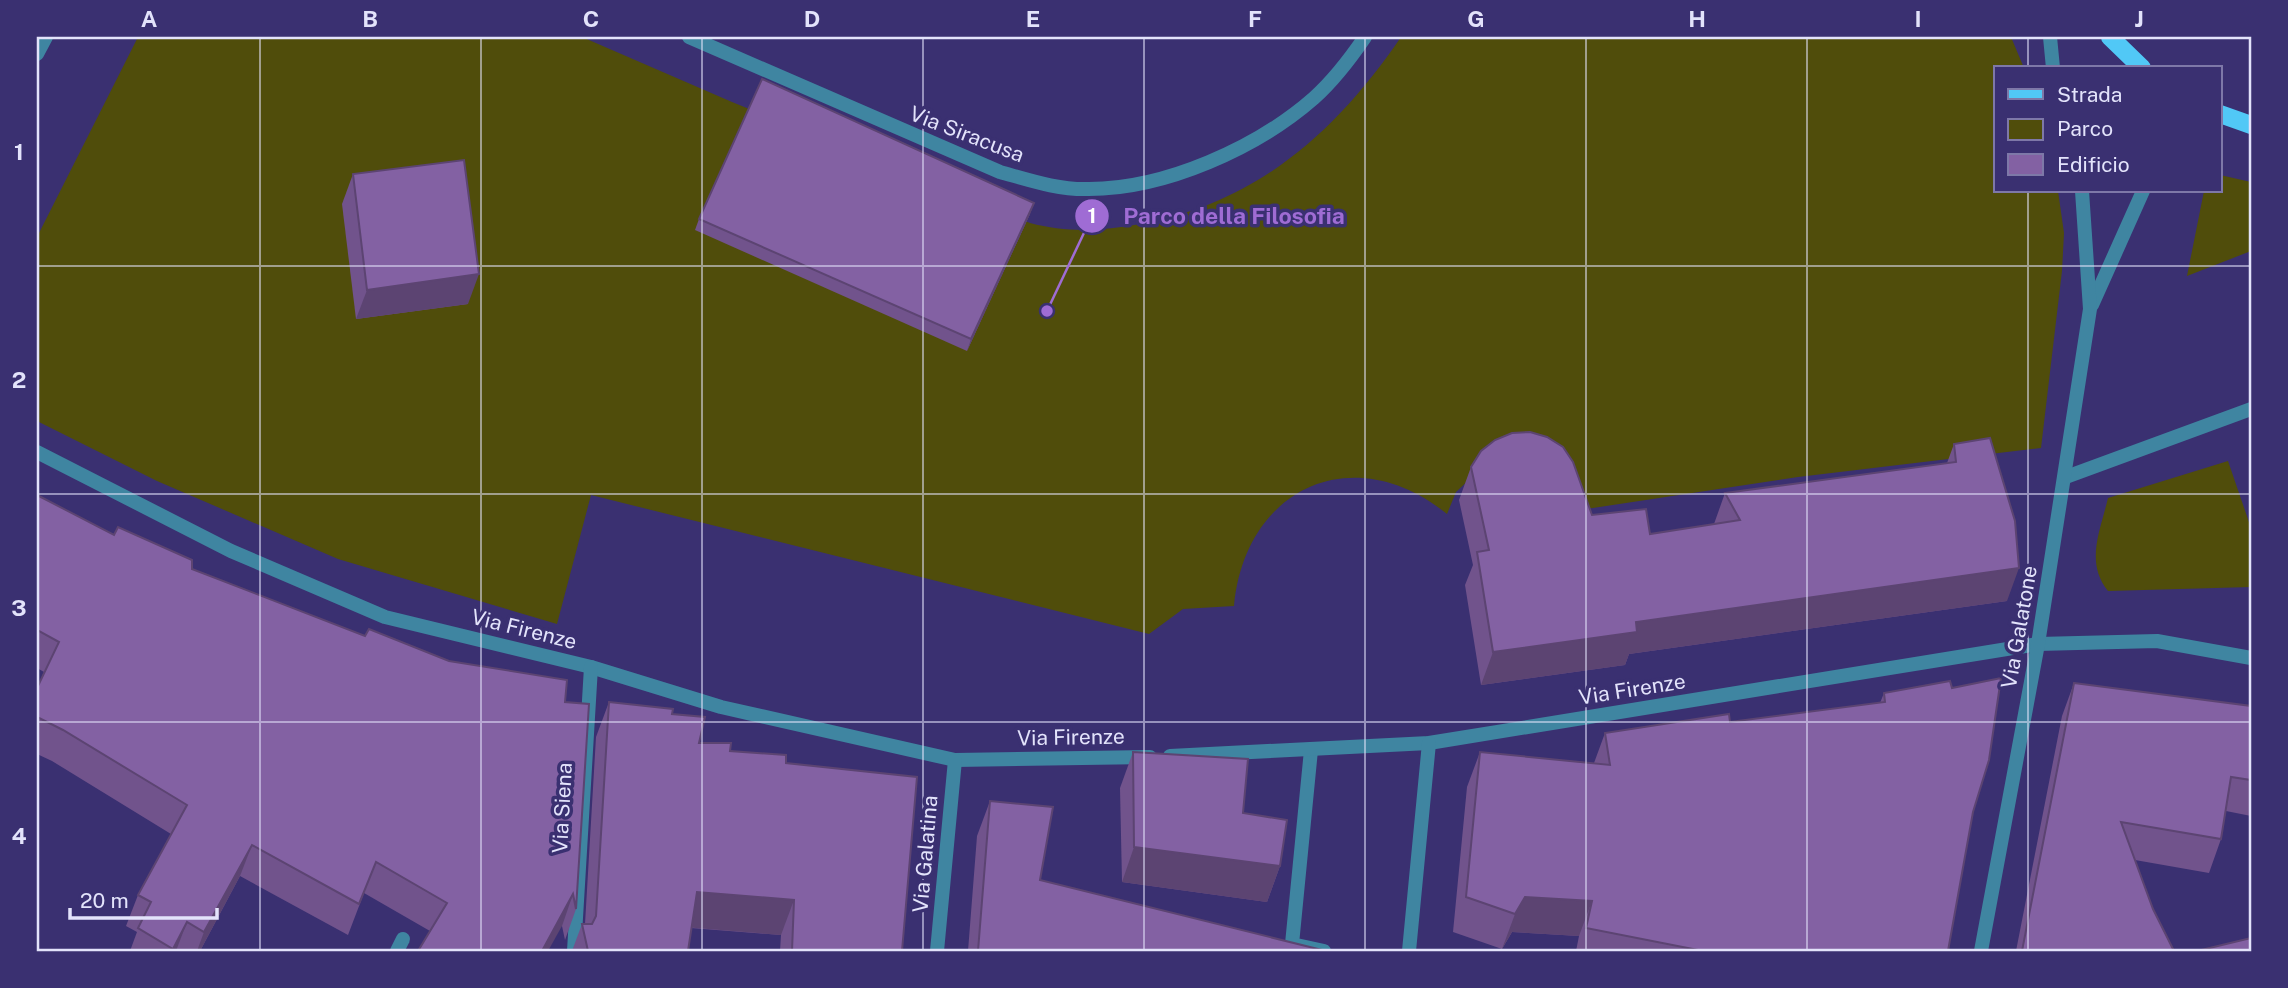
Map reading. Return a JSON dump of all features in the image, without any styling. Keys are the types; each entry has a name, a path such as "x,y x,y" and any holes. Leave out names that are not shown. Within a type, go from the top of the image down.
{"main road":[{"path":"2110,37 2138,65"},
{"path":"2222,115 2251,125"}],"street":[{"path":"37,54 46,37"},
{"name":"Via Siracusa","path":"689,37 1000,172 1052,186 1089,189 1154,183 1239,149 1313,99 1343,68 1365,37"},
{"path":"2050,37 2053,66"},
{"name":"Via Galatone","path":"1981,951 2038,644 2090,309 2082,192"},
{"name":"Via Galatone","path":"2090,309 2143,192"},
{"path":"2066,477 2251,409"},
{"name":"Via Firenze","path":"37,452 231,551 385,617 591,667 721,707 955,760 1143,757 1429,743 2038,644 2157,641 2251,658"},
{"name":"Via Firenze","path":"2236,655 2251,650"},
{"name":"Via Siena","path":"574,951 591,667"},
{"path":"1409,951 1429,743"},
{"path":"1311,750 1292,944 1324,951"},
{"name":"Via Galatina","path":"937,951 955,760"}],"green space":[{"path":"138,37 582,37 732,102 1030,223 1085,230 1140,224 1182,214 1257,181 1321,132 1376,71 1401,37 2011,37 2023,66 1994,66 1994,192 2058,192 2064,233 2041,448 1798,477 1573,511 1474,475 1456,492 1447,514 1411,491 1376,480 1341,479 1309,487 1281,505 1259,531 1242,565 1234,606 1183,609 1149,634 591,495 557,624 338,559 157,481 37,421 37,237"},
{"path":"2222,175 2251,182 2251,251 2187,276 2204,192 2222,192"},
{"path":"2228,461 2251,528 2251,587 2108,591 2097,569 2096,546 2108,498"}],"building":[{"path":"762,79 1034,203 971,339 699,219"},
{"path":"464,160 479,274 367,290 353,174"},
{"path":"1530,432 1547,437 1563,447 1573,462 1592,515 1646,509 1650,534 1740,520 1725,493 1956,462 1954,444 1990,438 2015,521 2019,568 1636,622 1637,632 1493,652 1477,552 1489,550 1471,467 1481,451 1495,440 1512,433"},
{"path":"37,495 114,535 118,527 192,560 192,569 365,636 369,629 449,661 567,680 565,702 589,704 576,909 573,894 542,951 418,951 447,903 376,862 359,904 252,845 204,932 187,922 173,949 138,928 151,902 138,895 187,805 37,717 37,688 59,642 37,630"},
{"path":"2001,678 1989,760 1973,812 1948,951 1703,951 1586,928 1592,901 1525,897 1515,914 1466,897 1480,752 1610,765 1605,733 1729,714 1730,722 1885,702 1884,693 1950,681 1952,688"},
{"path":"2074,683 2251,706 2251,780 2231,777 2221,839 2121,822 2153,909 2174,951 2022,951"},
{"path":"609,702 673,709 672,714 705,717 699,743 731,743 730,751 786,755 786,763 917,777 902,951 792,951 794,900 697,892 688,951 588,951 582,924 592,924 596,916"},
{"path":"1133,752 1248,759 1243,813 1287,820 1280,866 1134,847"},
{"path":"990,801 1053,807 1040,880 1326,951 978,951"},
{"path":"2251,938 2251,951 2197,951"}],"place":[{"name":"Parco della Filosofia","path":"1047,311"}]}
